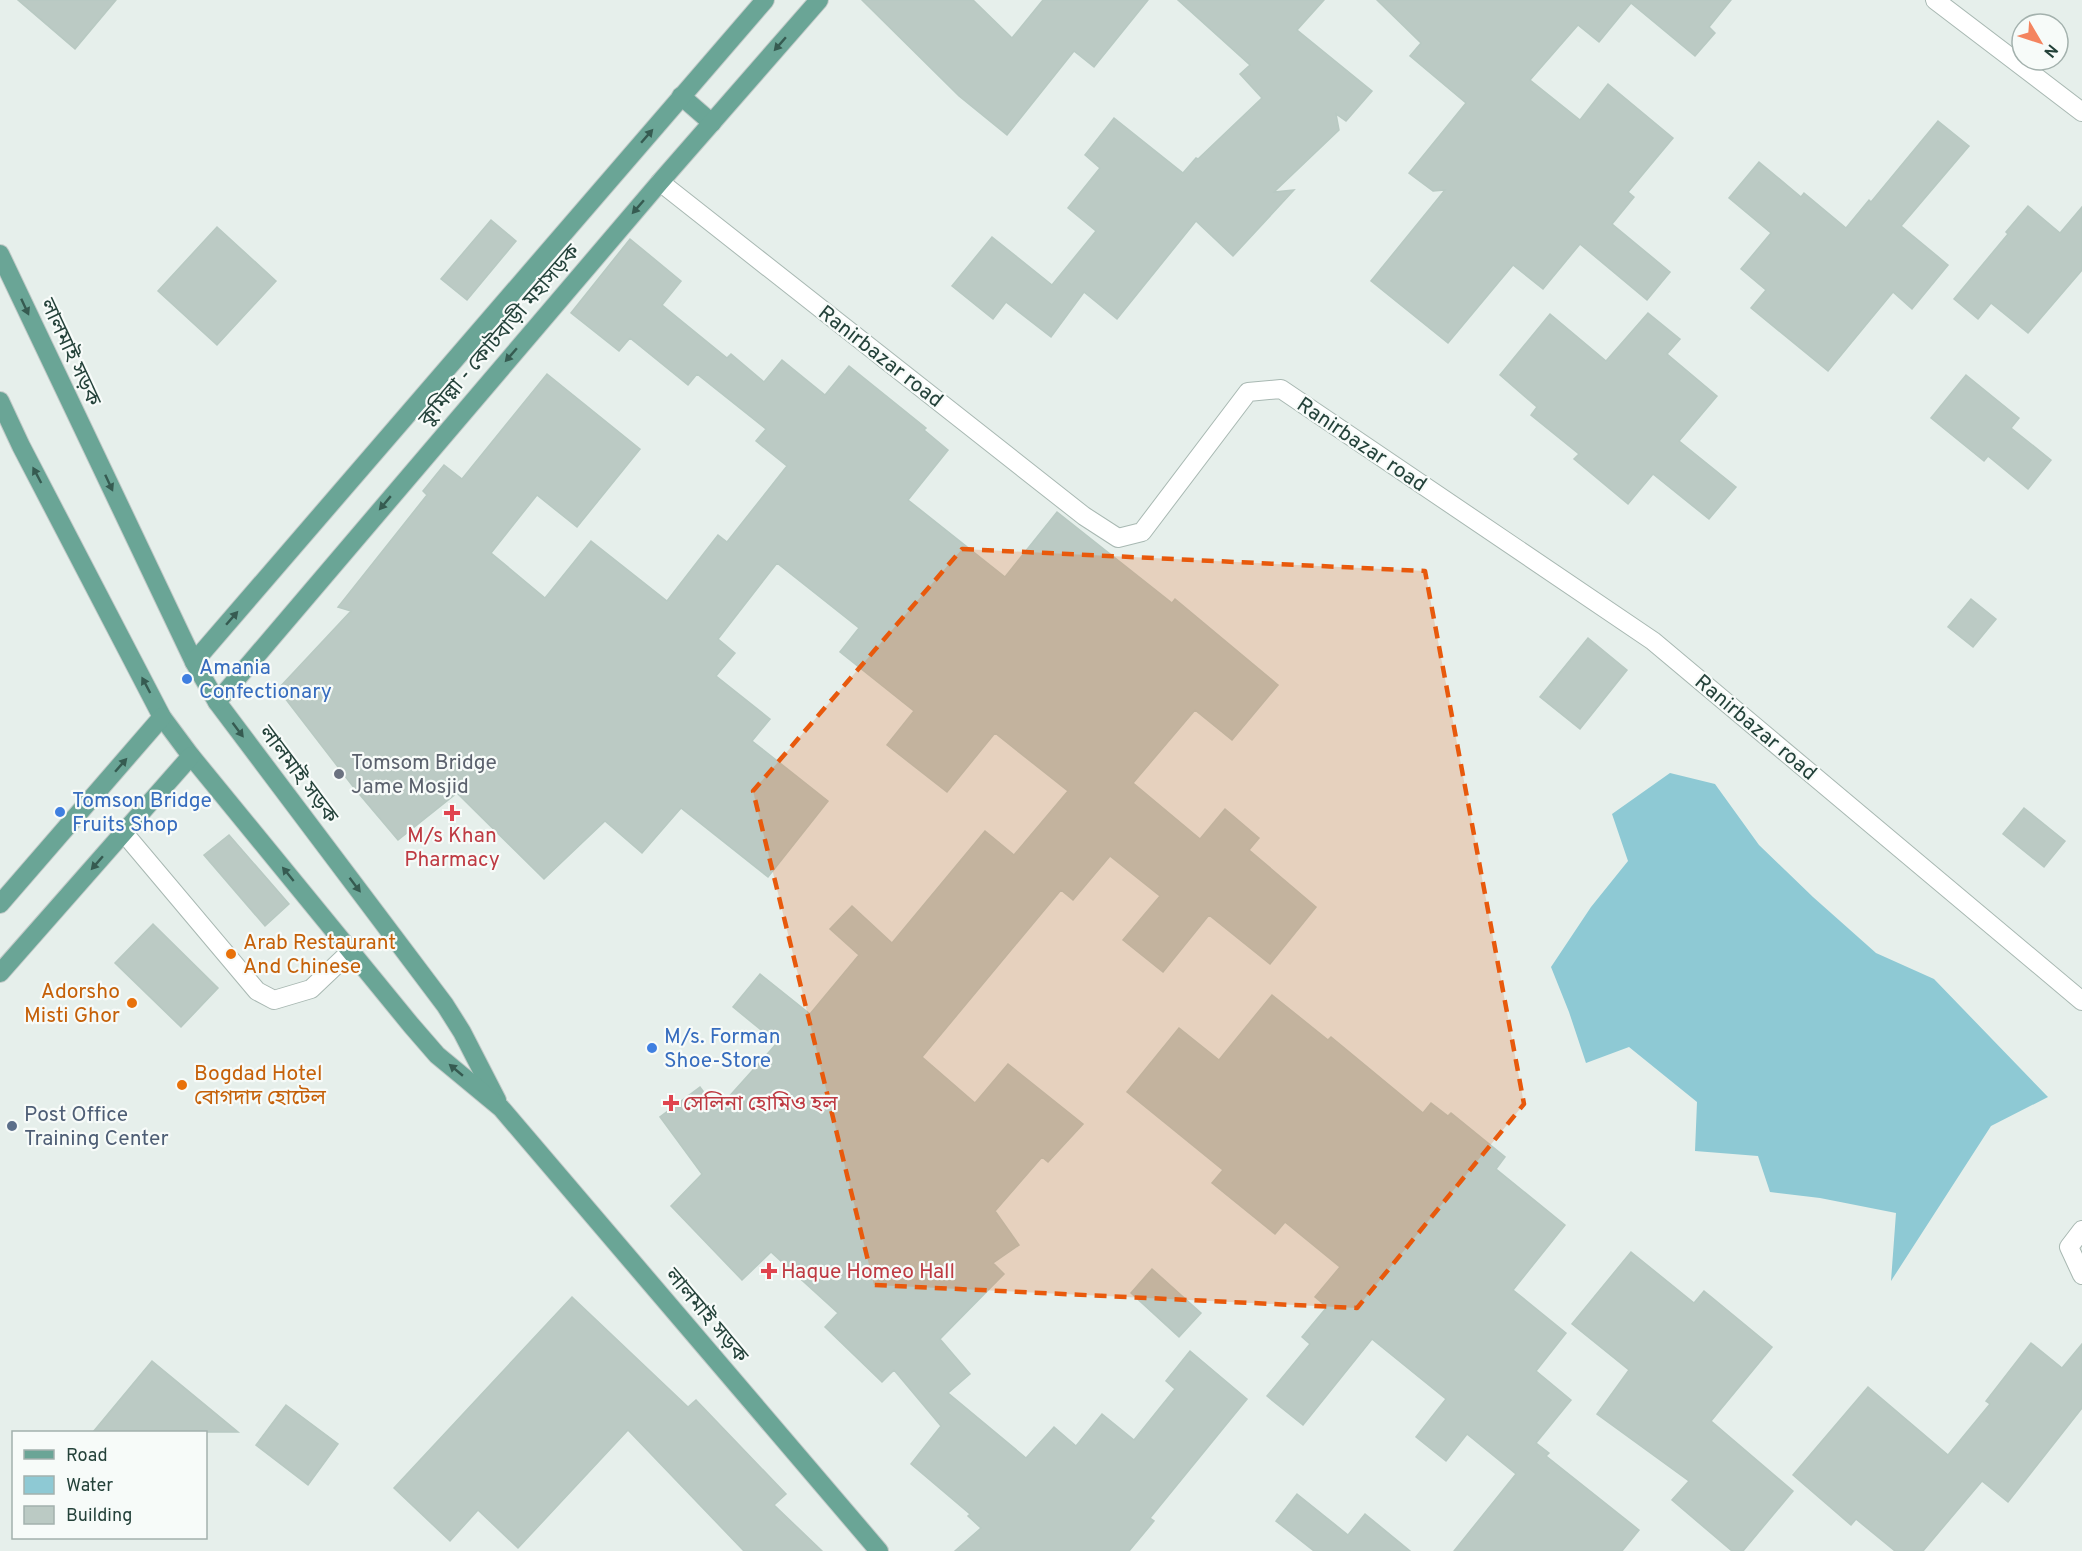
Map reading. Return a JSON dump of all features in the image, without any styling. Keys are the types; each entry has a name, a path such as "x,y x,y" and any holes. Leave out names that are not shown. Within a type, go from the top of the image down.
{"main road":[{"name":"কুমিল্লা - কোটবাড়ী মহাসড়ক","path":"194,662 765,0"},
{"name":"কুমিল্লা - কোটবাড়ী মহাসড়ক","path":"217,702 660,182 819,0"},
{"path":"681,96 712,123"},
{"name":"লালমাই সড়ক","path":"0,254 194,662 217,702 445,1005 462,1032 501,1108"},
{"name":"লালমাই সড়ক","path":"0,401 21,446 162,717 191,756 437,1055 501,1108 879,1551"},
{"path":"0,904 162,717"},
{"path":"0,973 191,756"}],"street":[{"path":"1935,0 2082,112"},
{"name":"Ranirbazar road","path":"660,182 1084,516 1118,538 1142,532 1248,392 1281,389 1653,641 2082,1001"},
{"path":"124,833 257,991 274,1000 311,989 351,951"},
{"path":"2082,1230 2069,1247 2082,1275"}],"highlighted area":[{"path":"962,549 1425,571 1524,1104 1357,1308 874,1285 753,791"}],"water":[{"path":"1670,773 1715,784 1759,845 1813,897 1876,953 1934,979 2048,1097 1991,1126 1891,1281 1896,1213 1820,1198 1770,1192 1758,1156 1695,1151 1697,1102 1629,1047 1586,1063 1551,967 1591,907 1628,861 1612,814"}],"building":[{"path":"18,0 116,0 75,49"},
{"path":"862,0 973,0 1012,38 1043,0 1148,0 1094,67 1074,51 1007,135 959,96"},
{"path":"1178,0 1324,0 1297,30 1372,91 1346,121 1336,114 1339,130 1274,192 1294,190 1233,256 1196,221 1117,319 1084,292 1051,337 1006,302 993,319 952,286 992,237 1052,285 1096,231 1068,208 1100,168 1085,155 1114,118 1183,173 1196,158 1198,159 1262,98 1240,74 1250,65"},
{"path":"1377,0 1731,0 1709,27 1715,33 1695,56 1631,3 1599,42 1578,25 1530,80 1580,120 1608,84 1673,138 1628,192 1634,197 1612,224 1670,272 1647,300 1580,244 1543,289 1513,265 1448,343 1371,281 1445,190 1433,191 1409,173 1466,103 1410,56 1421,43"},
{"path":"1938,121 1969,146 1901,226 1948,265 1912,309 1893,292 1828,371 1751,308 1766,290 1741,269 1771,233 1729,198 1759,162 1801,197 1804,193 1846,228 1869,200 1871,202"},
{"path":"2028,206 2060,233 2082,207 2082,270 2028,333 1991,303 1978,319 1954,299"},
{"path":"491,220 516,241 467,300 441,279"},
{"path":"217,227 276,281 217,345 158,291"},
{"path":"630,239 681,281 662,305 727,358 731,354 764,382 782,360 825,395 849,366 926,428 924,430 948,450 908,500 1005,577 1057,512 1172,603 1175,599 1278,685 1232,740 1195,710 1133,783 1200,839 1225,809 1259,838 1249,850 1316,907 1270,964 1209,915 1163,972 1123,940 1160,896 1110,856 1073,900 1061,890 922,1057 975,1103 1008,1064 1083,1124 1048,1162 1042,1157 995,1211 1019,1245 993,1263 1004,1274 940,1339 970,1374 948,1393 1026,1458 1054,1427 1076,1446 1102,1414 1134,1440 1175,1389 1166,1381 1190,1351 1247,1399 1150,1518 1154,1521 1129,1551 955,1551 981,1528 968,1516 970,1514 911,1464 941,1426 894,1370 882,1382 825,1327 838,1313 771,1252 742,1280 671,1206 702,1174 660,1117 700,1087 717,1110 777,1043 733,1007 760,974 810,1014 859,955 830,929 852,906 892,943 985,831 1014,855 1068,791 995,733 947,792 887,745 914,711 840,652 859,628 777,563 718,639 735,653 716,676 770,719 752,741 828,801 768,877 681,808 642,853 605,821 544,879 457,793 398,840 355,789 278,689 351,611 338,607 427,495 423,491 444,465 462,479 547,374 640,449 577,527 537,495 491,553 545,598 591,541 667,601 718,535 727,542 787,466 756,441 766,429 697,374 688,385 630,338 619,351 571,313"},
{"path":"1648,313 1680,339 1667,354 1717,396 1679,441 1736,487 1709,519 1653,474 1628,504 1574,459 1579,454 1531,415 1537,407 1500,375 1550,314 1606,361"},
{"path":"1966,375 2019,418 2011,428 2051,460 2028,489 1988,456 1984,461 1931,418"},
{"path":"1971,599 1996,619 1973,647 1948,627"},
{"path":"1588,638 1627,670 1580,729 1540,697"},
{"path":"2024,808 2065,841 2044,867 2003,834"},
{"path":"229,835 289,904 265,926 204,855"},
{"path":"153,924 218,988 181,1027 115,963"},
{"path":"1272,995 1328,1040 1331,1037 1423,1113 1431,1103 1448,1116 1451,1113 1505,1157 1496,1169 1565,1225 1513,1290 1566,1333 1536,1371 1571,1400 1536,1443 1549,1453 1546,1456 1639,1530 1622,1551 1454,1551 1516,1474 1467,1434 1446,1461 1416,1437 1446,1399 1372,1339 1303,1425 1267,1396 1310,1344 1302,1337 1327,1307 1315,1297 1340,1267 1285,1222 1275,1234 1212,1183 1223,1170 1127,1092 1179,1028 1219,1060"},
{"path":"1631,1252 1694,1303 1704,1291 1772,1347 1711,1421 1793,1491 1743,1551 1732,1551 1672,1500 1689,1481 1597,1414 1629,1370 1572,1324"},
{"path":"1152,1269 1201,1313 1179,1337 1131,1293"},
{"path":"572,1297 688,1407 696,1400 786,1494 774,1505 822,1551 744,1551 628,1430 518,1548 478,1510 450,1541 394,1488"},
{"path":"2031,1343 2062,1368 2082,1344 2082,1408 2008,1502 1982,1481 1923,1551 1895,1551 1856,1519 1851,1525 1793,1475 1868,1387 1948,1455 1990,1404 1986,1401"},
{"path":"152,1361 238,1432 207,1431 94,1431"},
{"path":"286,1405 338,1444 308,1485 256,1445"},
{"path":"1297,1494 1348,1535 1365,1514 1410,1551 1314,1551 1276,1521"}],"place":[{"name":"Amania Confectionary","path":"187,679"},
{"name":"Tomsom Bridge Jame Mosjid","path":"339,774"},
{"name":"Tomson Bridge Fruits Shop","path":"60,812"},
{"name":"M/s Khan Pharmacy","path":"452,813"},
{"name":"Arab Restaurant And Chinese","path":"231,954"},
{"name":"Adorsho Misti Ghor","path":"132,1003"},
{"name":"M/s. Forman Shoe-Store","path":"652,1048"},
{"name":"Bogdad Hotel বোগদাদ হোটেল","path":"182,1085"},
{"name":"সেলিনা হোমিও হল","path":"671,1103"},
{"name":"Post Office Training Center","path":"12,1126"},
{"name":"Haque Homeo Hall","path":"769,1271"}]}
